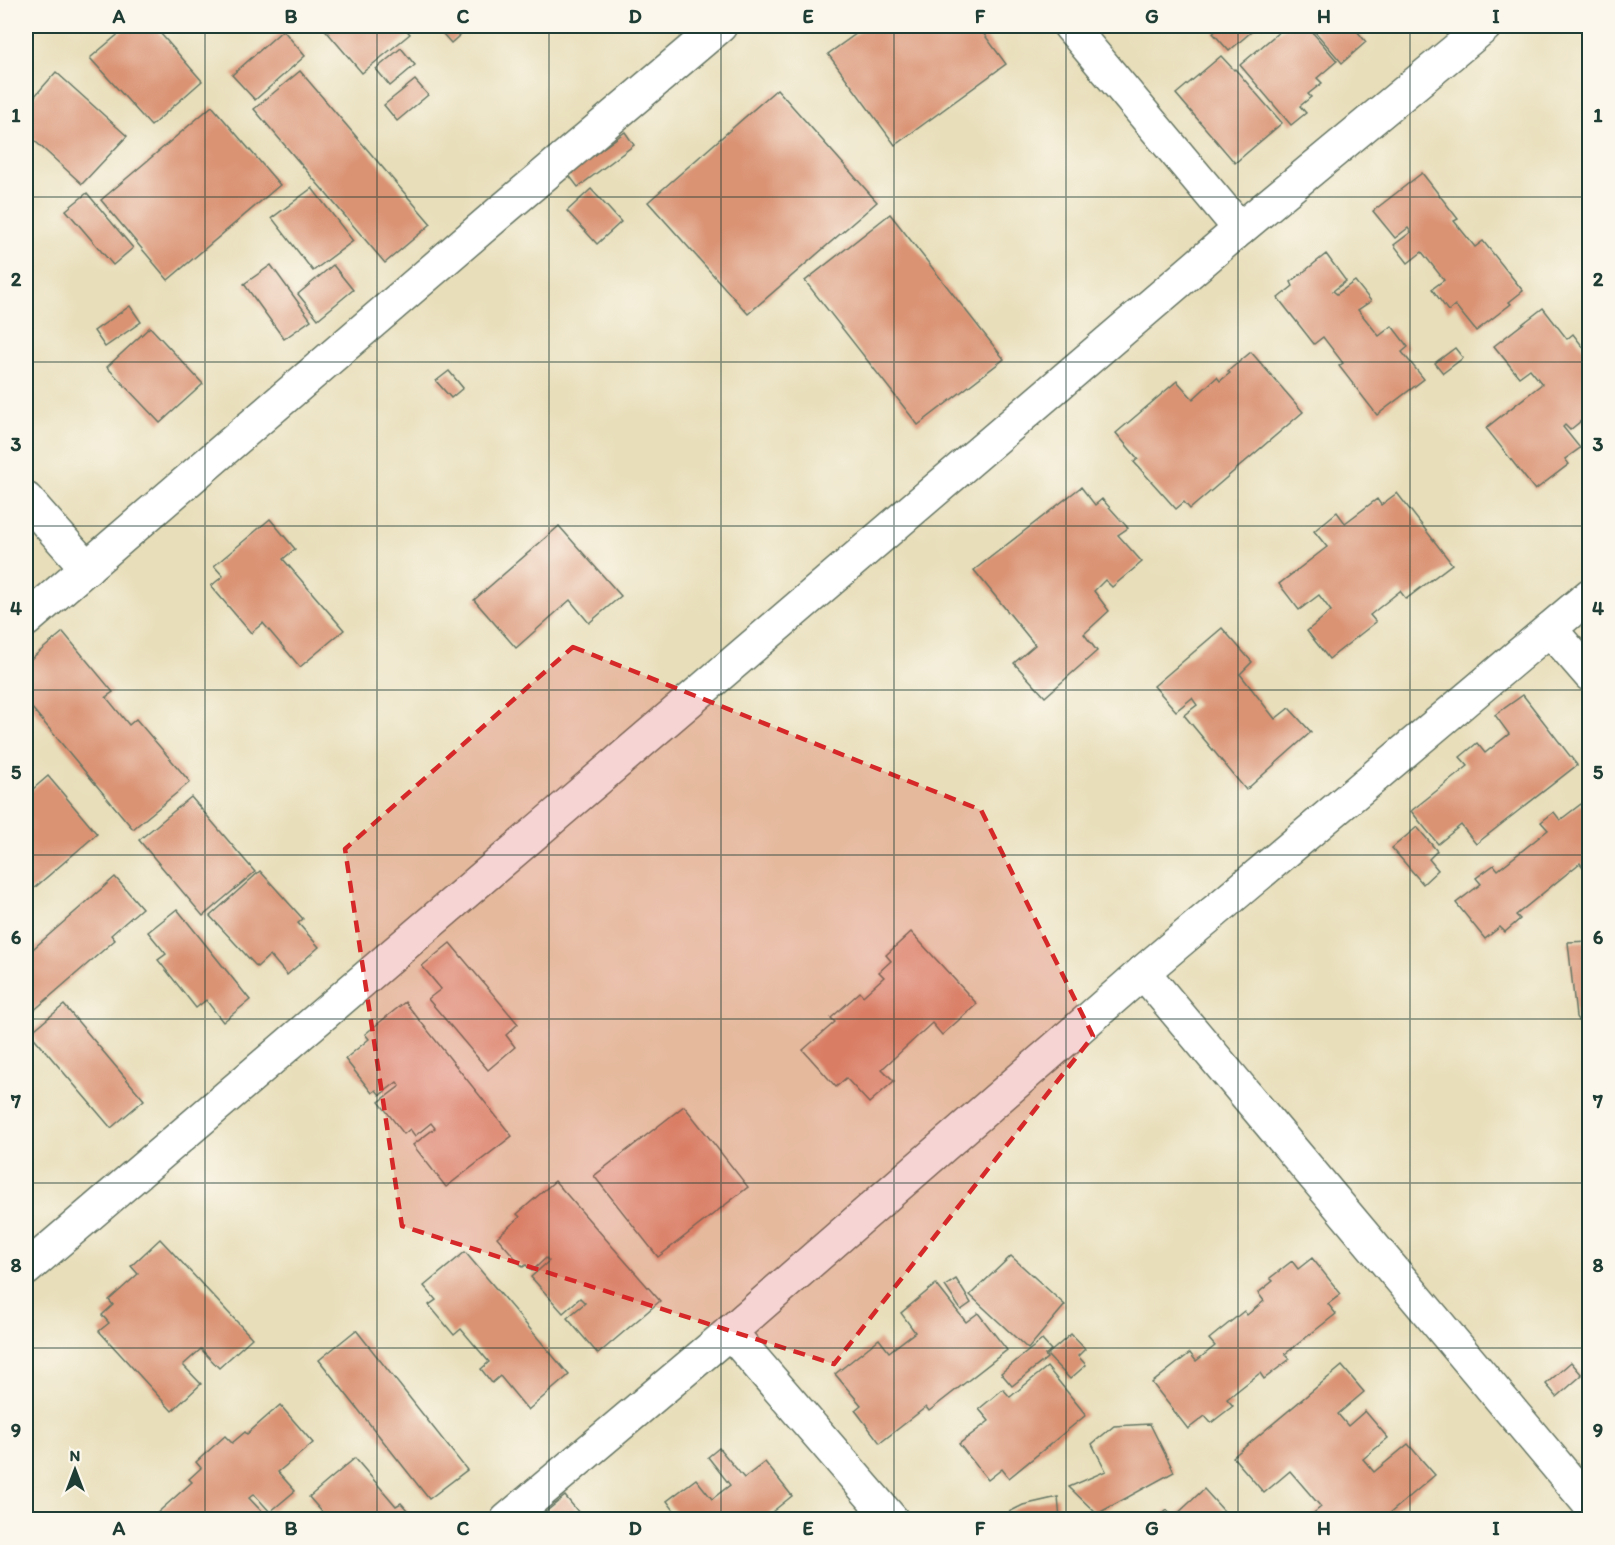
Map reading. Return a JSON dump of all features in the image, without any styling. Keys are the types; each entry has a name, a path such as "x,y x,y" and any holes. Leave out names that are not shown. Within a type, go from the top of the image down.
{"street":[{"path":"26,620 490,220 720,26"},
{"path":"1070,26 1240,229"},
{"path":"26,1269 1240,229 1485,26"},
{"path":"26,499 87,568"},
{"path":"507,1520 730,1332 1143,972 1590,595"},
{"path":"1550,629 1590,675"},
{"path":"1143,972 1590,1505"},
{"path":"730,1332 892,1520"}],"highlighted area":[{"path":"573,647 981,810 1093,1036 834,1364 402,1226 345,849"}],"building":[{"path":"128,26 154,26 202,81 151,126 90,58"},
{"path":"322,26 403,26 410,34 362,73"},
{"path":"436,26 465,26 468,28 451,43"},
{"path":"867,26 978,26 1006,64 895,145 828,54"},
{"path":"1221,26 1258,26 1229,51 1213,33"},
{"path":"1286,26 1307,26 1337,61 1317,78 1322,83 1308,94 1311,97 1300,106 1306,113 1291,125 1240,65"},
{"path":"1310,26 1353,26 1366,42 1342,63"},
{"path":"283,30 305,56 255,100 232,75"},
{"path":"401,48 415,65 390,86 376,69"},
{"path":"1221,56 1282,123 1235,163 1176,94"},
{"path":"300,71 431,224 385,263 254,109"},
{"path":"56,72 127,136 82,184 26,133 26,106"},
{"path":"415,80 428,95 397,121 384,105"},
{"path":"777,89 877,202 748,314 648,202"},
{"path":"212,106 280,185 168,280 101,200"},
{"path":"625,132 634,145 578,187 568,174"},
{"path":"1422,173 1458,219 1454,221 1475,247 1483,241 1523,291 1509,302 1511,304 1476,331 1455,305 1448,311 1432,289 1444,280 1422,252 1408,263 1394,245 1411,232 1408,228 1395,238 1373,211"},
{"path":"312,188 353,241 313,271 272,218"},
{"path":"591,189 621,222 597,244 567,211"},
{"path":"87,193 133,248 113,265 66,210"},
{"path":"890,214 1004,359 918,425 805,281"},
{"path":"1326,254 1346,281 1333,291 1337,294 1355,281 1371,301 1358,310 1379,336 1392,326 1408,347 1402,352 1424,379 1377,415 1339,366 1343,363 1323,337 1314,344 1278,298 1293,286 1291,282"},
{"path":"271,265 311,320 284,339 244,284"},
{"path":"333,265 353,290 318,319 298,294"},
{"path":"130,306 141,322 105,347 94,331"},
{"path":"1543,308 1567,339 1573,334 1590,356 1590,418 1583,423 1581,421 1570,430 1565,425 1563,427 1580,448 1565,459 1569,464 1535,490 1486,428 1542,384 1530,369 1519,377 1494,346"},
{"path":"150,327 203,384 160,423 107,367"},
{"path":"1455,348 1463,358 1443,373 1435,363"},
{"path":"1251,352 1303,412 1190,509 1184,502 1176,509 1134,462 1138,459 1116,433 1177,381 1193,399 1217,377 1220,381 1230,373 1228,371"},
{"path":"449,371 463,388 451,398 436,381"},
{"path":"1081,487 1095,505 1102,499 1128,528 1118,535 1142,562 1112,587 1105,580 1094,591 1109,611 1084,634 1097,651 1045,697 1014,663 1035,645 974,570"},
{"path":"1397,493 1452,564 1406,599 1400,591 1370,615 1376,622 1329,659 1307,631 1331,611 1319,595 1299,610 1279,584 1327,547 1314,531 1337,512 1345,523 1377,499 1381,505"},
{"path":"270,519 295,549 283,559 344,630 300,667 263,623 251,633 211,586 223,576 214,566"},
{"path":"559,526 621,596 589,623 570,600 516,648 474,600"},
{"path":"1222,628 1252,662 1240,674 1275,719 1289,708 1311,732 1246,790 1184,715 1197,705 1192,698 1176,711 1154,686"},
{"path":"63,632 113,692 106,697 129,725 136,719 190,782 133,829 26,701 26,663"},
{"path":"1523,695 1577,765 1476,844 1461,825 1438,844 1411,811 1468,766 1460,757 1477,743 1485,753 1509,734 1495,715"},
{"path":"48,776 97,834 26,895 26,795"},
{"path":"191,797 255,872 203,916 139,840"},
{"path":"1581,804 1590,814 1590,862 1583,867 1580,863 1516,915 1520,919 1505,932 1500,927 1485,939 1456,903 1481,884 1476,878 1494,865 1498,870 1548,830 1541,822 1554,812 1560,820"},
{"path":"1417,827 1437,851 1429,859 1438,870 1423,884 1392,848"},
{"path":"260,871 303,919 298,923 319,947 287,975 270,955 257,967 210,916"},
{"path":"115,877 142,908 111,935 115,940 31,1013 26,1007 26,955"},
{"path":"177,909 250,1000 223,1022 206,1000 196,1008 158,960 166,954 148,932"},
{"path":"911,932 977,1004 942,1035 932,1023 882,1069 894,1081 869,1103 846,1078 836,1087 803,1050 835,1022 831,1018 860,992 863,996 884,977 879,972 891,961 886,955"},
{"path":"1590,941 1590,1039 1576,1017 1568,942"},
{"path":"450,943 518,1024 506,1035 515,1047 488,1070 428,999 441,989 422,966"},
{"path":"405,1002 512,1136 446,1187 413,1145 435,1128 431,1123 415,1136 410,1129 404,1134 379,1102 400,1086 397,1082 380,1095 376,1090 372,1093 345,1059 369,1039 365,1034"},
{"path":"64,1005 144,1100 111,1128 30,1033"},
{"path":"684,1106 748,1187 658,1257 594,1176"},
{"path":"555,1181 660,1301 598,1354 567,1318 585,1303 580,1298 563,1313 531,1277 549,1261 546,1258 532,1271 526,1265 523,1267 497,1237 520,1217 517,1214"},
{"path":"160,1239 252,1338 219,1368 201,1349 183,1365 201,1384 172,1411 99,1331 109,1323 102,1315 113,1305 109,1300 138,1274 131,1266"},
{"path":"465,1252 569,1375 528,1410 500,1376 492,1383 481,1369 489,1362 461,1329 454,1335 429,1305 436,1300 424,1286"},
{"path":"1011,1256 1065,1305 1028,1349 970,1295"},
{"path":"1312,1258 1341,1294 1328,1304 1336,1314 1285,1354 1290,1359 1264,1379 1260,1373 1227,1399 1233,1406 1211,1423 1205,1416 1188,1429 1152,1383 1190,1353 1196,1361 1215,1346 1209,1339 1244,1311 1247,1315 1264,1301 1258,1293 1273,1281 1270,1278 1292,1261 1298,1269"},
{"path":"956,1279 971,1303 961,1310 945,1286"},
{"path":"936,1284 966,1322 978,1313 1007,1350 929,1411 926,1407 880,1443 855,1410 861,1405 835,1374 879,1339 889,1352 915,1332 901,1313"},
{"path":"356,1330 467,1470 429,1499 319,1360"},
{"path":"1071,1334 1085,1349 1078,1356 1086,1365 1070,1379 1047,1355"},
{"path":"1042,1340 1051,1350 1045,1355 1047,1358 1012,1386 1001,1373"},
{"path":"1571,1362 1582,1375 1557,1397 1546,1384"},
{"path":"1342,1366 1364,1392 1338,1414 1348,1426 1365,1411 1388,1438 1363,1459 1374,1472 1408,1444 1435,1475 1382,1520 1311,1520 1309,1517 1321,1507 1290,1471 1264,1493 1233,1457"},
{"path":"1047,1367 1086,1415 1009,1478 1002,1469 988,1480 959,1444 989,1421 979,1409 1003,1389 1010,1397"},
{"path":"280,1405 313,1443 278,1472 295,1491 270,1512 254,1494 249,1498 264,1514 257,1520 159,1520 155,1515 192,1482 189,1479 201,1468 196,1462 225,1436 232,1443 245,1432 247,1434"},
{"path":"1150,1424 1174,1472 1097,1514 1069,1487 1106,1471 1092,1444 1114,1426"},
{"path":"719,1448 744,1478 765,1462 792,1496 762,1520 681,1520 667,1501 696,1479 712,1499 730,1485 708,1457"},
{"path":"355,1458 396,1506 401,1503 413,1517 410,1520 329,1520 309,1497"},
{"path":"1204,1489 1232,1520 1157,1520 1167,1510 1174,1517"},
{"path":"565,1496 585,1520 536,1520"},
{"path":"1058,1497 1060,1520 993,1520 1023,1505"}]}
